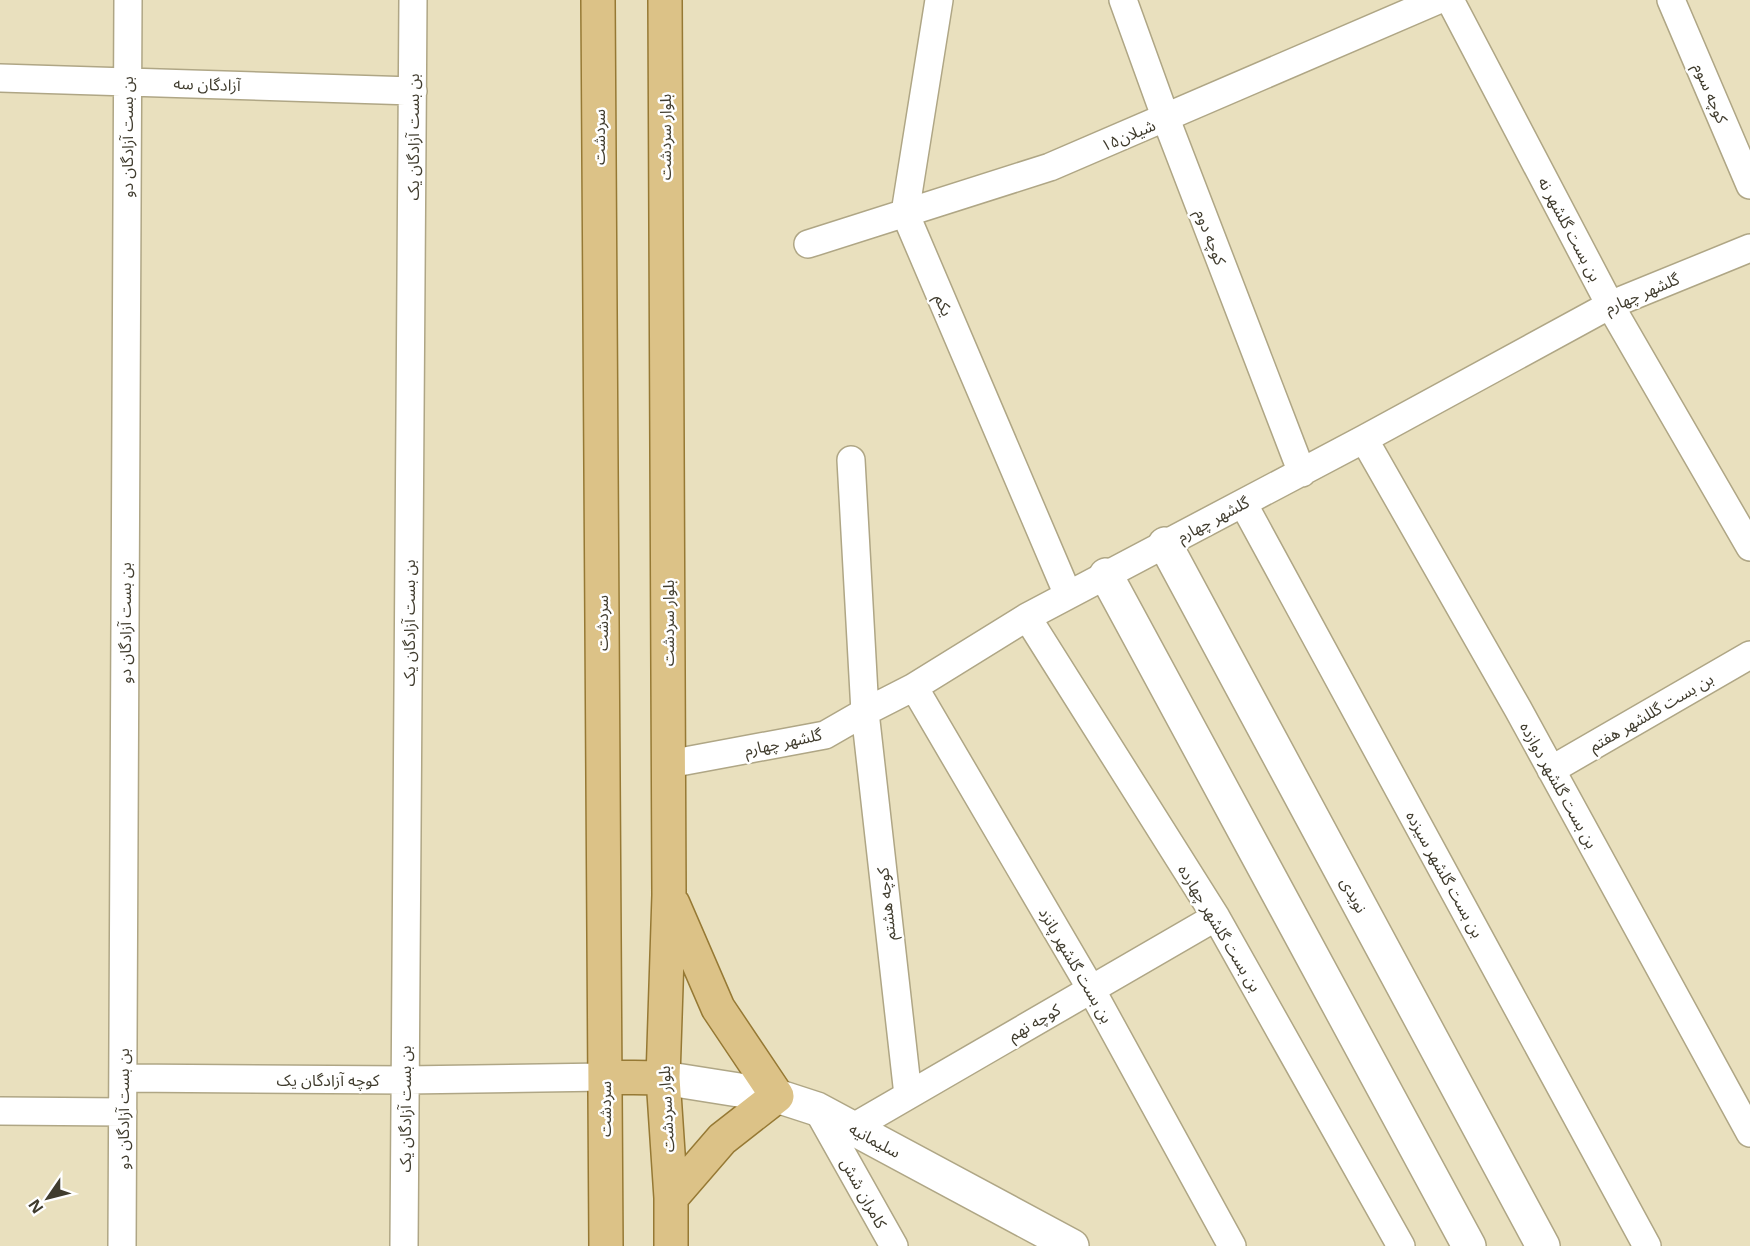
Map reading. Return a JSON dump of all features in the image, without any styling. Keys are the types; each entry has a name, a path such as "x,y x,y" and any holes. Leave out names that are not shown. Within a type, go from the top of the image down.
{"main road":[{"path":"581,0 599,44"},
{"name":"سردشت","path":"598,0 606,1246"},
{"name":"بلوار سردشت","path":"664,0 669,895 663,1078 671,1198 671,1246"},
{"path":"669,895 718,1008 777,1096 722,1139 671,1198"},
{"path":"605,1077 663,1078"}],"street":[{"name":"بن بست آزادگان دو","path":"123,1246 128,0"},
{"name":"بن بست آزادگان یک","path":"404,1246 413,0"},
{"path":"905,213 939,0"},
{"name":"کوچه دوم","path":"1124,0 1166,119 1302,472"},
{"name":"شیلان۱۵","path":"808,244 1050,167 1438,0"},
{"name":"بن بست گلشهر نه","path":"1450,0 1610,305 1750,548"},
{"name":"کوچه سوم","path":"1671,0 1750,185"},
{"name":"آزادگان سه","path":"0,78 413,91"},
{"name":"یکم","path":"905,213 1068,595"},
{"name":"گلشهر چهارم","path":"669,764 825,735 914,687 1027,617 1364,439 1610,305 1750,248"},
{"name":"بن بست گلشهر دوازده","path":"1364,439 1551,770 1750,1133"},
{"name":"کوچه هشتم","path":"851,460 865,712 908,1095"},
{"name":"بن بست گلشهر سیزده","path":"1243,503 1647,1246"},
{"name":"نویدی","path":"1165,544 1543,1246"},
{"path":"1106,575 1469,1246"},
{"name":"بن بست گلشهر چهارده","path":"1027,617 1216,917 1401,1246"},
{"name":"بن بست گللشهر هفتم","path":"1551,770 1750,655"},
{"name":"بن بست گلشهر پانزد","path":"914,687 1091,989 1232,1246"},
{"name":"کوچه نهم","path":"852,1128 1216,917"},
{"name":"کوچه آزادگان یک","path":"123,1078 406,1080 605,1077"},
{"name":"سلیمانیه","path":"663,1078 777,1096 817,1109 1072,1246"},
{"name":"کامران شش","path":"817,1109 894,1246"},
{"path":"0,1111 123,1112"}]}
